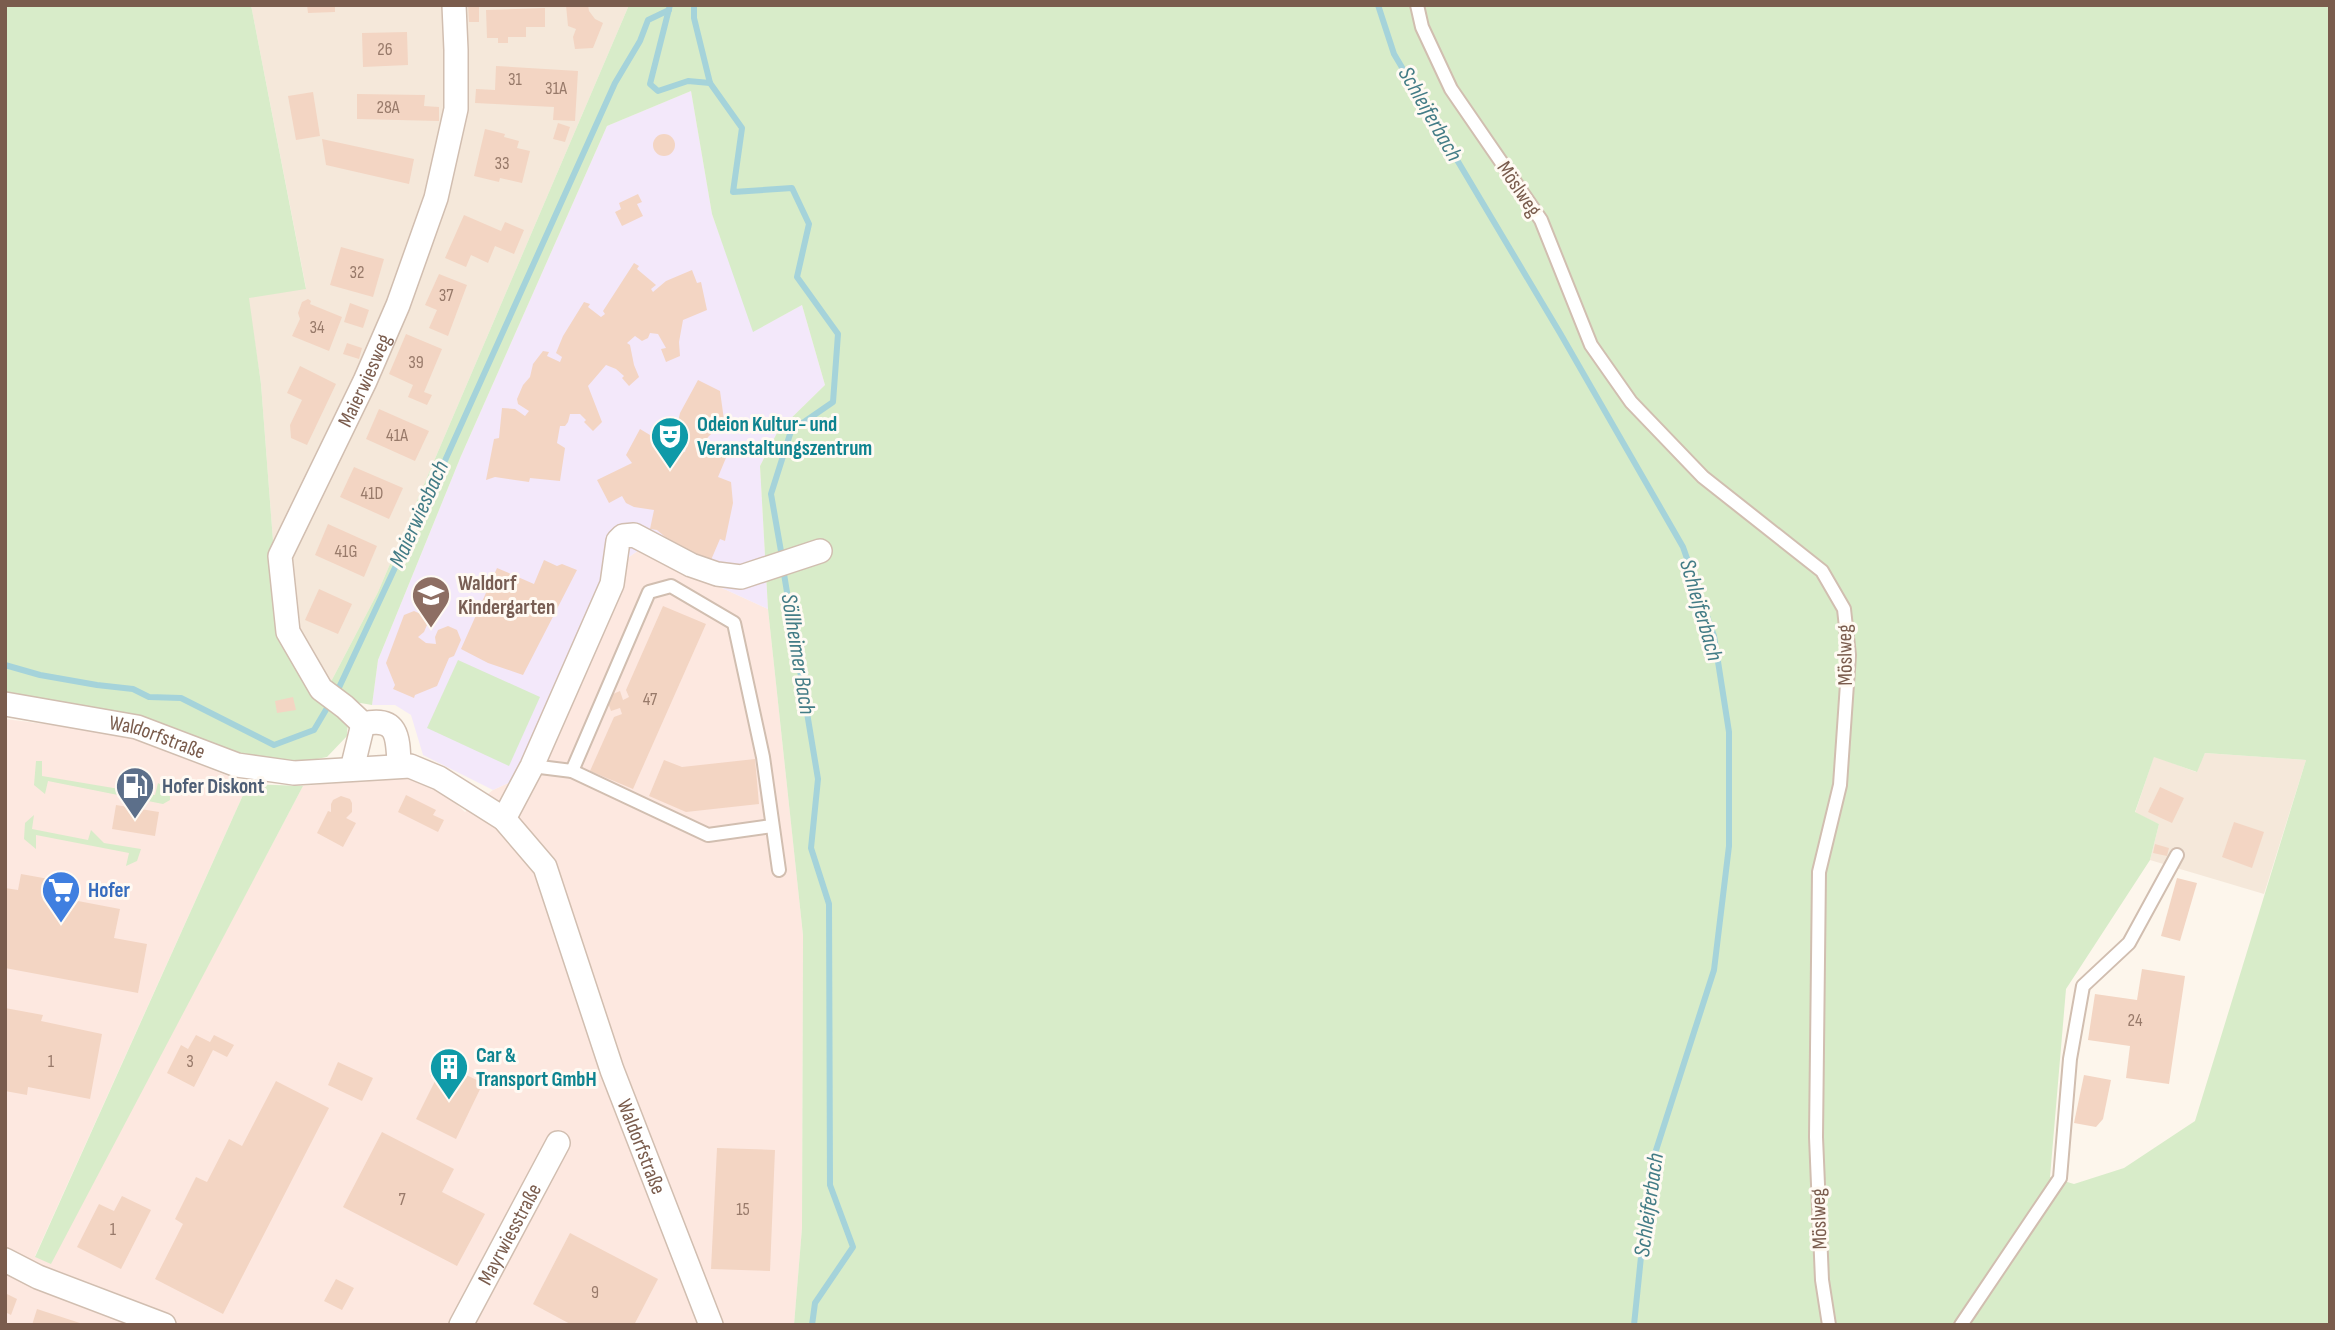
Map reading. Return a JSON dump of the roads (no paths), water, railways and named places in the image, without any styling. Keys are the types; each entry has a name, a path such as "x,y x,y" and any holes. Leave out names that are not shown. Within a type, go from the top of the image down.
{"street":[{"name":"Maierwiesweg","path":"363,724 321,689 288,632 280,556 365,381 398,305 436,198 456,109 454,5"},
{"path":"504,819 532,766 612,584 618,541 624,536 634,535 691,565 717,574 741,577 814,552"},
{"name":"Waldorfstraße","path":"5,704 138,727 237,765 294,773 410,766 439,778 504,819 545,867 612,1070 711,1325"},
{"path":"352,769 363,724 378,720 390,726 398,739 399,765"},
{"name":"Mayrwiesstraße","path":"461,1325 558,1143"},
{"path":"5,1260 38,1277 164,1325"}],"lane":[{"name":"Möslweg","path":"1417,5 1422,27 1451,89 1541,220 1591,345 1624,393 1703,477 1822,570 1844,609 1849,654 1840,785 1819,872 1816,1137 1822,1280 1829,1325"},
{"path":"572,771 649,592 671,586 734,623 764,757 779,870"},
{"path":"532,766 572,771 708,835 772,826"},
{"path":"1961,1325 2060,1178 2070,1059 2084,986 2129,943 2177,855"}],"waterway":[{"name":"Söllheimer Bach","path":"670,5 650,84 658,91 688,81 710,83"},
{"name":"Söllheimer Bach","path":"694,5 694,18 710,83 742,128 733,192 792,188 809,224 797,277 838,334 833,402 791,431 771,494 782,557"},
{"name":"Schleiferbach","path":"1378,5 1394,54 1560,333 1683,547 1714,636 1729,732 1729,846 1714,970 1650,1169 1634,1325"},
{"name":"Maierwiesbach","path":"336,694 443,465 615,83 640,41 648,20 669,10"},
{"name":"Söllheimer Bach","path":"783,568 818,779 811,848 829,904 830,1185 853,1247 815,1303 812,1325"},
{"name":"Maierwiesbach","path":"5,665 40,675 133,689 149,697 181,698 274,745 314,730 330,703"}],"place":[{"name":"Odeion Kultur- und Veranstaltungszentrum","path":"670,470"},
{"name":"Waldorf Kindergarten","path":"431,629"},
{"name":"Hofer Diskont","path":"135,820"},
{"name":"Hofer","path":"61,924"},
{"name":"Car & Transport GmbH","path":"449,1101"}]}
